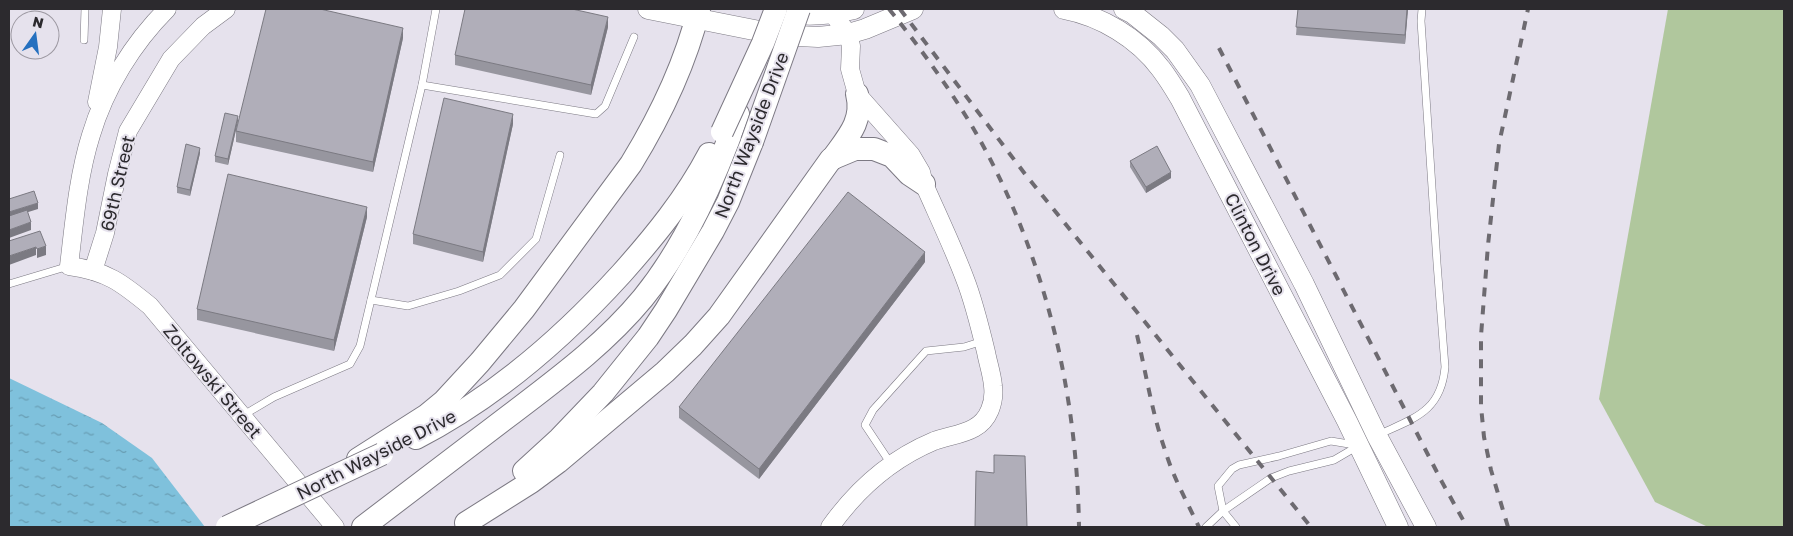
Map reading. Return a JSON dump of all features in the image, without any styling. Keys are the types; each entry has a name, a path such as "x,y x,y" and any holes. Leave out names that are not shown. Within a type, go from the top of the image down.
{"main road":[{"path":"653,9 698,14 780,36 818,37 848,34 865,29 913,9"},
{"path":"769,9 791,14 815,15 833,14 854,9"},
{"name":"North Wayside Drive","path":"227,527 318,484 382,449 418,437 470,405 530,362 564,333 596,302 656,234 726,133 776,9"},
{"name":"North Wayside Drive","path":"464,525 559,439 603,392 648,336 683,284 728,202 752,142 799,9"},
{"name":"Clinton Drive","path":"1064,9 1083,13 1125,35 1138,45 1161,69 1180,98 1251,234 1398,527"},
{"name":"Clinton Drive","path":"1124,9 1144,21 1162,36 1200,85 1304,284 1377,436 1426,527"},
{"path":"382,449 444,401 480,362 524,309 631,164 656,120 677,75 698,14"},
{"path":"464,525 531,482 558,462 665,372 719,316 854,128 858,120 859,104 857,94"},
{"path":"363,527 579,362 626,317 657,279 681,240 704,196 726,133"},
{"path":"831,160 855,149 874,149 892,156 909,174 924,184"},
{"path":"1358,446 1377,436"}],"street":[{"path":"90,135 108,47 112,9"},
{"path":"148,29 158,9"},
{"name":"69th Street","path":"69,266 76,204 90,135 107,94 148,29 167,9"},
{"name":"69th Street","path":"93,271 105,232 116,174 128,131 171,59 203,26 226,9"},
{"path":"830,527 857,493 891,465 928,444 974,428 986,418 992,403 993,386 983,341 965,279 924,184 921,172 911,155 857,94 850,68 851,46 848,34 833,14"},
{"name":"Zoltowski Street","path":"69,266 93,271 114,279 150,306 334,527"}],"lane":[{"path":"84,40 85,9"},
{"path":"242,417 274,397 350,364 360,346 422,85 436,9"},
{"path":"1377,436 1426,410 1438,397 1445,367 1436,263 1421,21 1422,9"},
{"path":"422,85 596,114 605,106 634,37"},
{"path":"371,300 408,306 459,291 500,275 536,239 560,155"},
{"path":"9,284 69,266"},
{"path":"891,465 865,425 873,410 926,351 964,347 983,341"},
{"path":"1236,527 1223,511 1218,486 1232,469 1331,440 1358,446"},
{"path":"1206,527 1223,511 1270,478 1334,460 1358,446"}],"green space":[{"path":"1668,9 1784,9 1784,527 1708,527 1655,502 1599,399"}],"water":[{"path":"9,378 102,423 152,458 205,527 9,527"}],"building":[{"path":"266,9 320,9 403,28 373,162 236,131"},
{"path":"465,9 572,9 608,17 591,85 455,55"},
{"path":"1298,9 1407,9 1405,35 1296,27"},
{"path":"444,98 513,114 483,252 413,234"},
{"path":"225,113 238,116 228,159 215,156"},
{"path":"186,144 200,148 190,190 177,187"},
{"path":"1157,146 1171,172 1146,187 1130,161"},
{"path":"228,174 367,207 334,340 197,309"},
{"path":"34,191 38,203 9,212 9,199"},
{"path":"848,192 925,252 759,469 679,407"},
{"path":"27,210 31,222 9,230 9,216"},
{"path":"40,231 46,246 37,249 36,247 9,256 9,241"},
{"path":"994,455 1025,456 1027,527 975,527 976,471 994,473"}],"railway":[{"path":"889,9 932,66 972,126 997,173 1037,270 1063,371 1077,475 1079,527"},
{"path":"900,9 1025,174 1311,527"},
{"path":"1508,527 1491,470 1484,437 1481,406 1481,336 1488,245 1499,144 1528,9"},
{"path":"1219,48 1442,482 1467,527"},
{"path":"1137,335 1160,436 1176,480 1199,527"}]}
